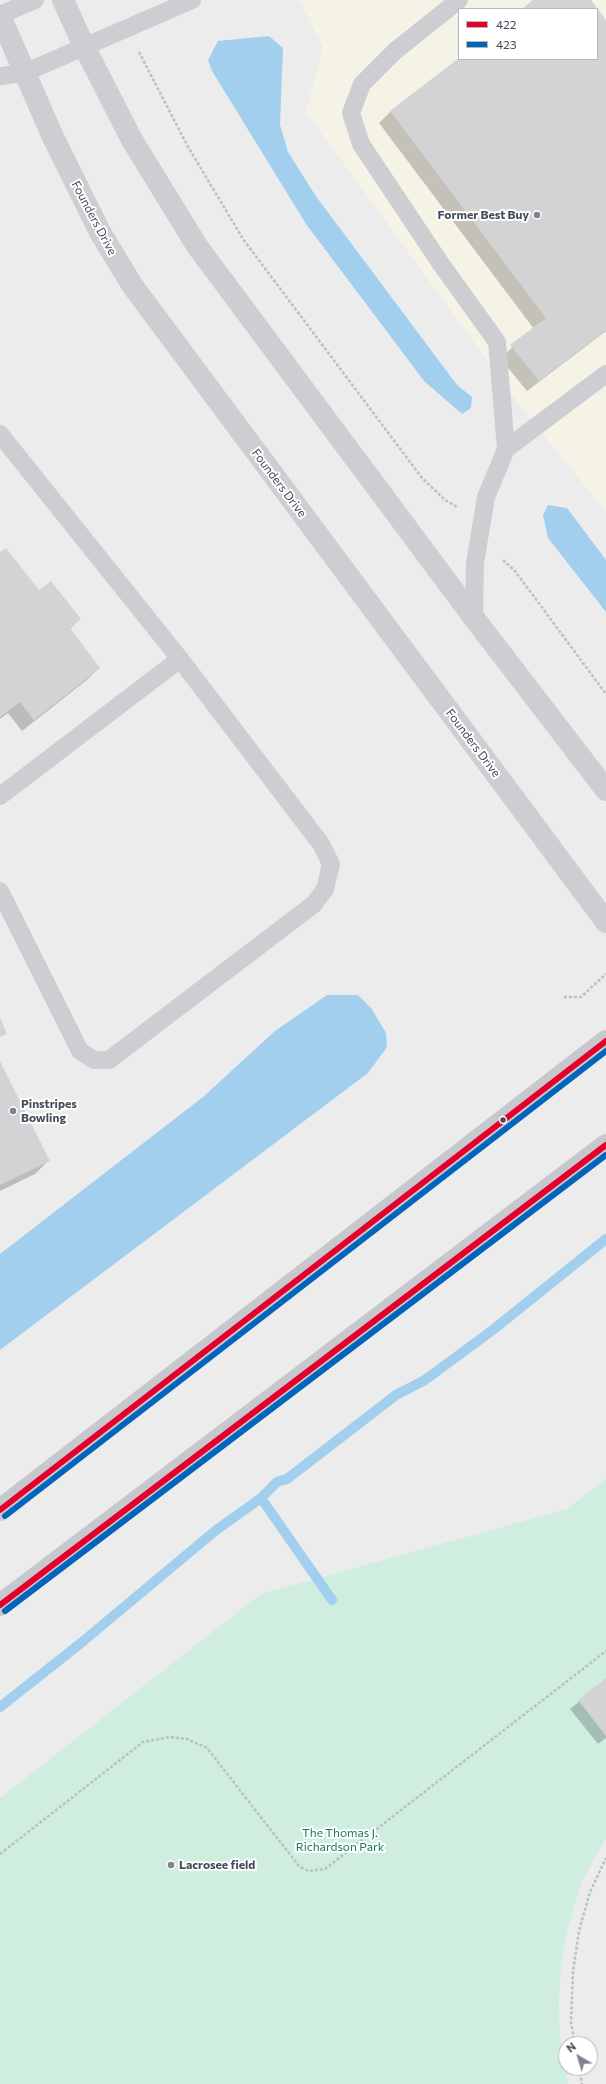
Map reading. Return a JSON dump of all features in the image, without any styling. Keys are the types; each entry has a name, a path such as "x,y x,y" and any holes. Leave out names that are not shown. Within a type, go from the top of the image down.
{"main road":[{"path":"63,0 84,46 132,140 197,246 474,618 606,790"},
{"name":"Founders Drive","path":"0,15 24,73 100,232 132,285 606,922"},
{"path":"0,1510 606,1041"},
{"path":"0,1605 606,1145"}],"lane":[{"path":"0,15 35,0"},
{"path":"0,76 24,73 192,0"},
{"path":"460,0 395,51 362,84 351,113 361,144 441,264 497,342 506,449 486,497 474,563 474,618"},
{"path":"506,449 606,374"},
{"path":"0,434 180,659 321,844 331,864 325,888 314,904 108,1060 94,1060 80,1051 0,891"},
{"path":"0,796 180,659"}],"path":[{"path":"127,28 187,145 243,239 422,478 445,500 465,511 481,526 503,559 515,571 606,694"},
{"path":"564,997 581,997 606,974"},
{"path":"0,1854 143,1742 170,1737 187,1739 207,1748 299,1866 308,1871 325,1869 606,1651"},
{"path":"574,2036 571,2022 573,1972 579,1930 590,1892 606,1858"}],"shaded area":[{"path":"299,0 606,0 606,511 528,416 306,112 323,47"}],"green space":[{"name":"The Thomas J. Richardson Park","path":"606,1479 606,1838 582,1881 567,1932 561,1966 558,2076 567,2076 568,2084 0,2084 0,1798 261,1594 567,1509"}],"water":[{"path":"269,36 283,48 280,125 288,152 315,195 457,385 472,397 471,408 462,414 424,381 306,224 212,71 208,60 218,41"},
{"path":"548,505 567,508 606,560 606,612 548,538 543,515"},
{"path":"327,995 358,995 371,1008 386,1033 387,1047 368,1073 0,1350 0,1254 203,1097 275,1031"}],"building":[{"name":"Former Best Buy","path":"533,0 591,0 597,8 523,8"},
{"name":"Former Best Buy","path":"598,9 606,20 606,330 539,381 510,345 546,318 390,111 458,59 458,60 598,60"},
{"path":"6,548 39,590 51,581 81,619 70,628 100,668 34,720 20,702 0,717 0,552"},
{"path":"0,1017 7,1034 0,1037"},
{"name":"Pinstripes Bowling","path":"0,1061 50,1161 0,1185"},
{"path":"606,1678 606,1736 578,1700"}],"waterway":[{"path":"261,1498 277,1482 287,1479 396,1395 425,1380 494,1329 606,1239"},
{"path":"0,1707 81,1643 215,1531 261,1498 332,1600"}],"transit line":[{"name":"422","path":"0,1510 606,1041"},
{"name":"423","path":"5,1516 606,1051"},
{"name":"422","path":"0,1605 606,1145"},
{"name":"423","path":"5,1611 606,1155"}],"place":[{"name":"Former Best Buy","path":"537,215"},
{"name":"Pinstripes Bowling","path":"13,1111"},
{"name":"Lacrosee field","path":"171,1865"}]}
